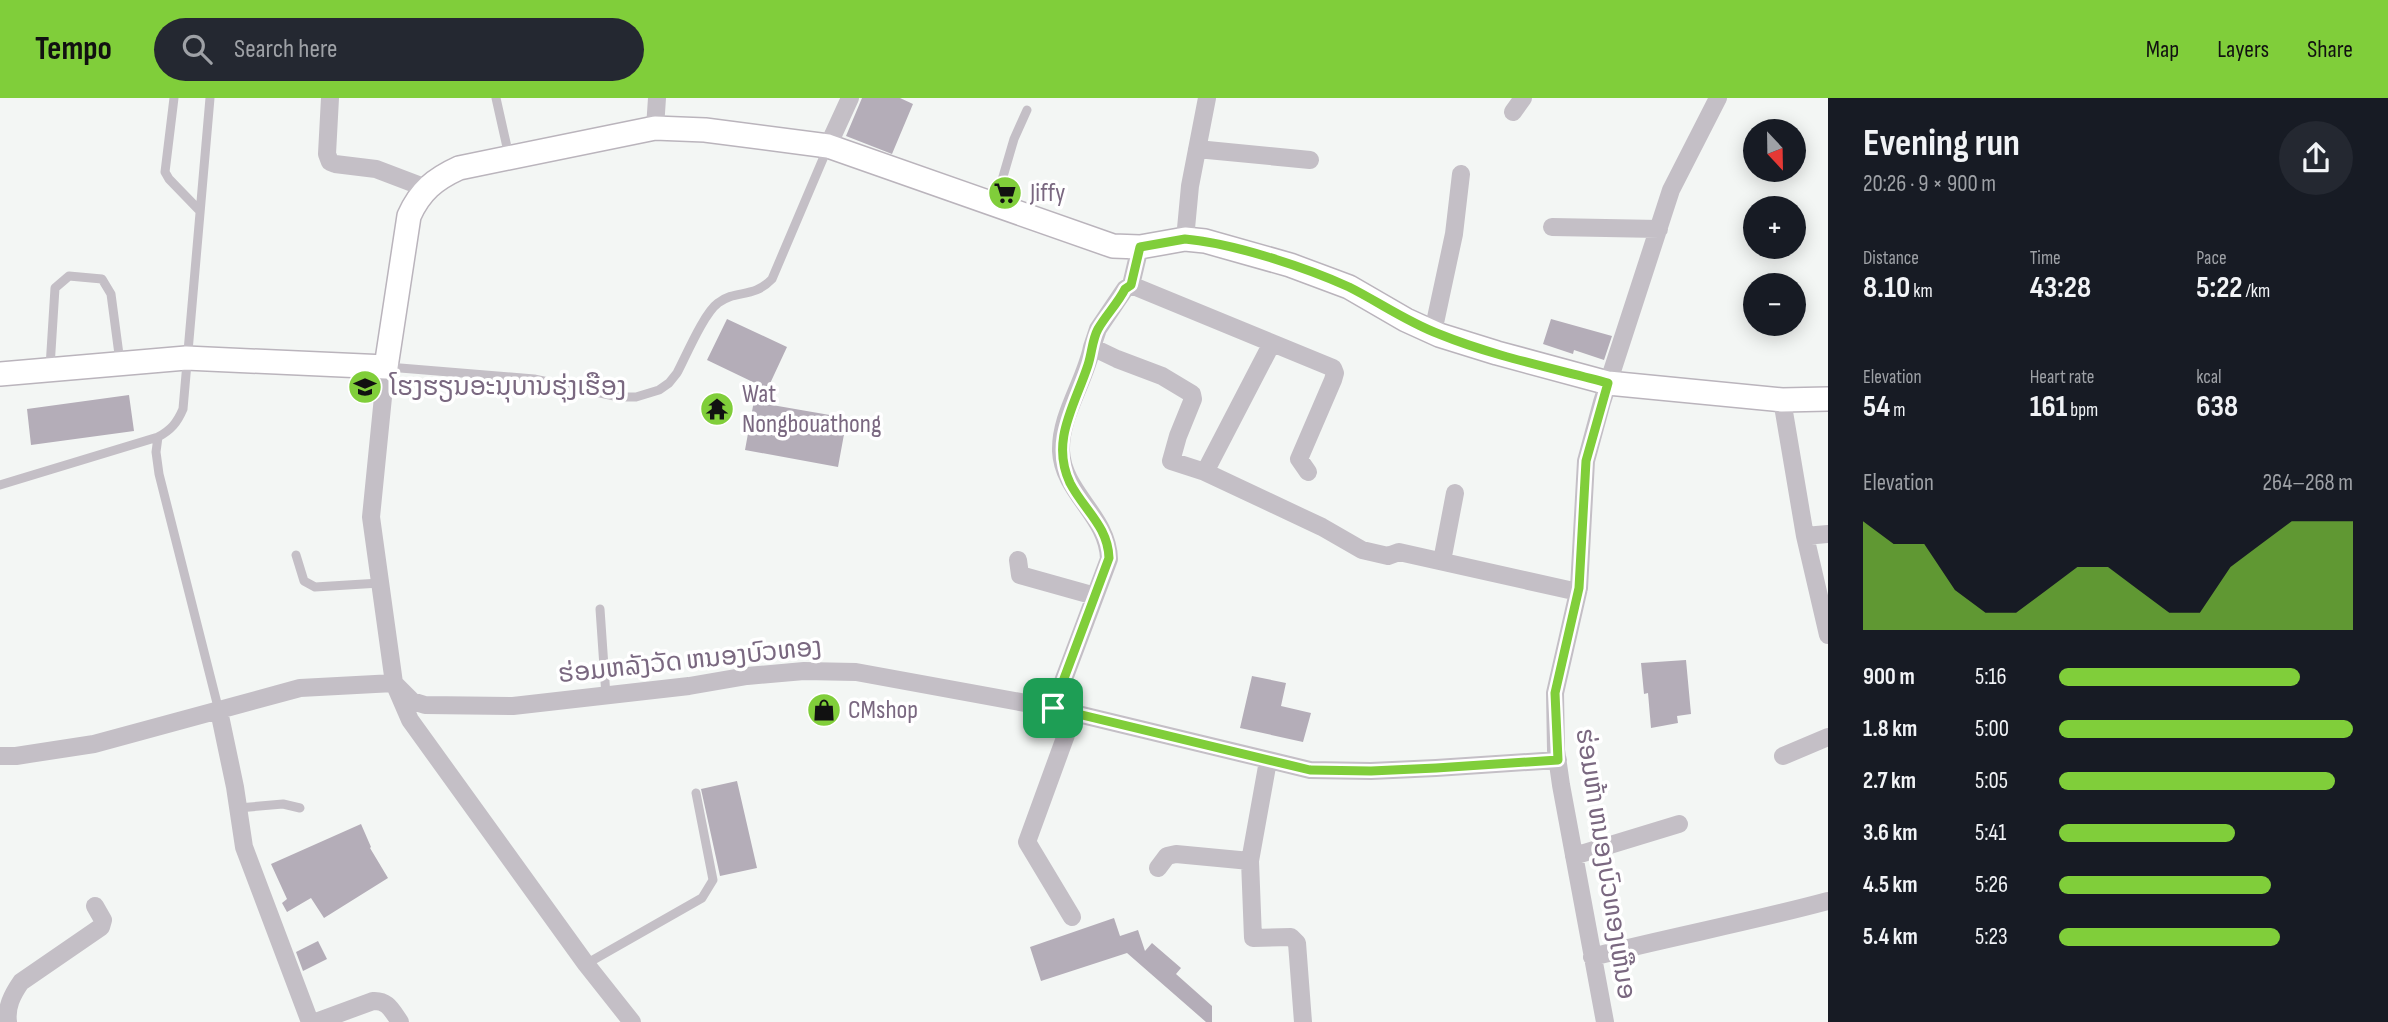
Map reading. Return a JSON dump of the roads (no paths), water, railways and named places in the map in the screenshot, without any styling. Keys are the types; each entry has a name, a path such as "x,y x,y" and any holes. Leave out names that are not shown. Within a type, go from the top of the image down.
{"street":[{"path":"330,98 327,154 330,162 376,169 426,188"},
{"path":"655,128 657,98"},
{"path":"828,146 850,98"},
{"path":"1185,239 1190,187 1207,98"},
{"name":"ຮ່ອມຫ້າ ຫນອງບົວທອງເຫືນອ","path":"1605,1022 1558,760 1555,693 1579,588 1586,461 1608,383 1671,190 1718,98"},
{"path":"632,1022 586,964 410,720 394,683 371,517 386,367 410,216 416,201 426,188 442,176 459,168 509,156 655,128 705,130 828,146 1113,246 1140,247 1185,239 1205,241 1290,265 1349,287 1406,320 1433,332 1497,353 1608,383 1782,400 1828,399"},
{"path":"1197,149 1263,157 1310,159"},
{"path":"1433,332 1454,234 1461,174"},
{"path":"1552,227 1659,229"},
{"path":"1053,708 1109,558 1108,547 1096,519 1070,482 1061,454 1064,429 1087,368 1098,329 1125,289 1131,285 1140,247"},
{"path":"1131,285 1333,368 1335,373 1299,459 1308,472"},
{"path":"1205,472 1272,343"},
{"path":"1092,347 1162,376 1192,394 1193,399 1171,461 1205,472 1322,527 1362,550 1388,556 1399,552 1569,590 1579,588"},
{"path":"0,374 186,358 386,367"},
{"path":"1782,400 1805,536 1828,635"},
{"path":"1441,562 1455,492"},
{"path":"1805,536 1828,534"},
{"path":"1018,560 1020,575 1095,596"},
{"name":"ຮ່ອມຫລັງວັດ ຫນອງບົວທອງ","path":"394,683 412,701 425,705 513,706 689,686 747,676 804,671 856,672 1053,708 1310,770 1371,771 1558,760"},
{"path":"0,756 16,757 94,744 300,688 394,683"},
{"path":"219,711 244,846 310,1022"},
{"path":"1072,917 1027,842 1074,713"},
{"path":"1783,756 1828,737"},
{"path":"1268,761 1250,861 1253,938 1291,937 1297,943 1303,1022"},
{"path":"1574,856 1679,824"},
{"path":"1158,868 1167,856 1176,854 1250,861"},
{"path":"1592,957 1749,922 1828,901"},
{"path":"8,1022 8,1006 21,982 101,927 103,920 95,906"},
{"path":"316,1022 373,1001 381,1001 388,1005 400,1022"}],"lane":[{"path":"174,98 166,172 169,179 199,210"},
{"path":"0,485 158,437 178,421 183,410 210,98"},
{"path":"496,98 509,156"},
{"path":"995,204 1014,139 1027,110"},
{"path":"386,367 534,379 619,397 636,397 659,390 670,383 677,373 717,303 733,296 755,292 772,279 828,146"},
{"path":"50,369 55,288 68,276 102,279 107,286 111,294 120,364"},
{"path":"158,437 157,463 219,711"},
{"path":"296,555 304,581 315,587 380,583"},
{"path":"600,608 606,696"},
{"path":"586,964 702,898 710,888 713,880 696,793"},
{"path":"236,808 283,804 300,808"}],"place":[{"name":"Jiffy","path":"1005,193"},
{"name":"ໂຮງຮຽນອະນຸບານຮຸ່ງເຮືອງ","path":"365,387"},
{"name":"Wat Nongbouathong","path":"717,409"},
{"name":"CMshop","path":"824,710"}]}
